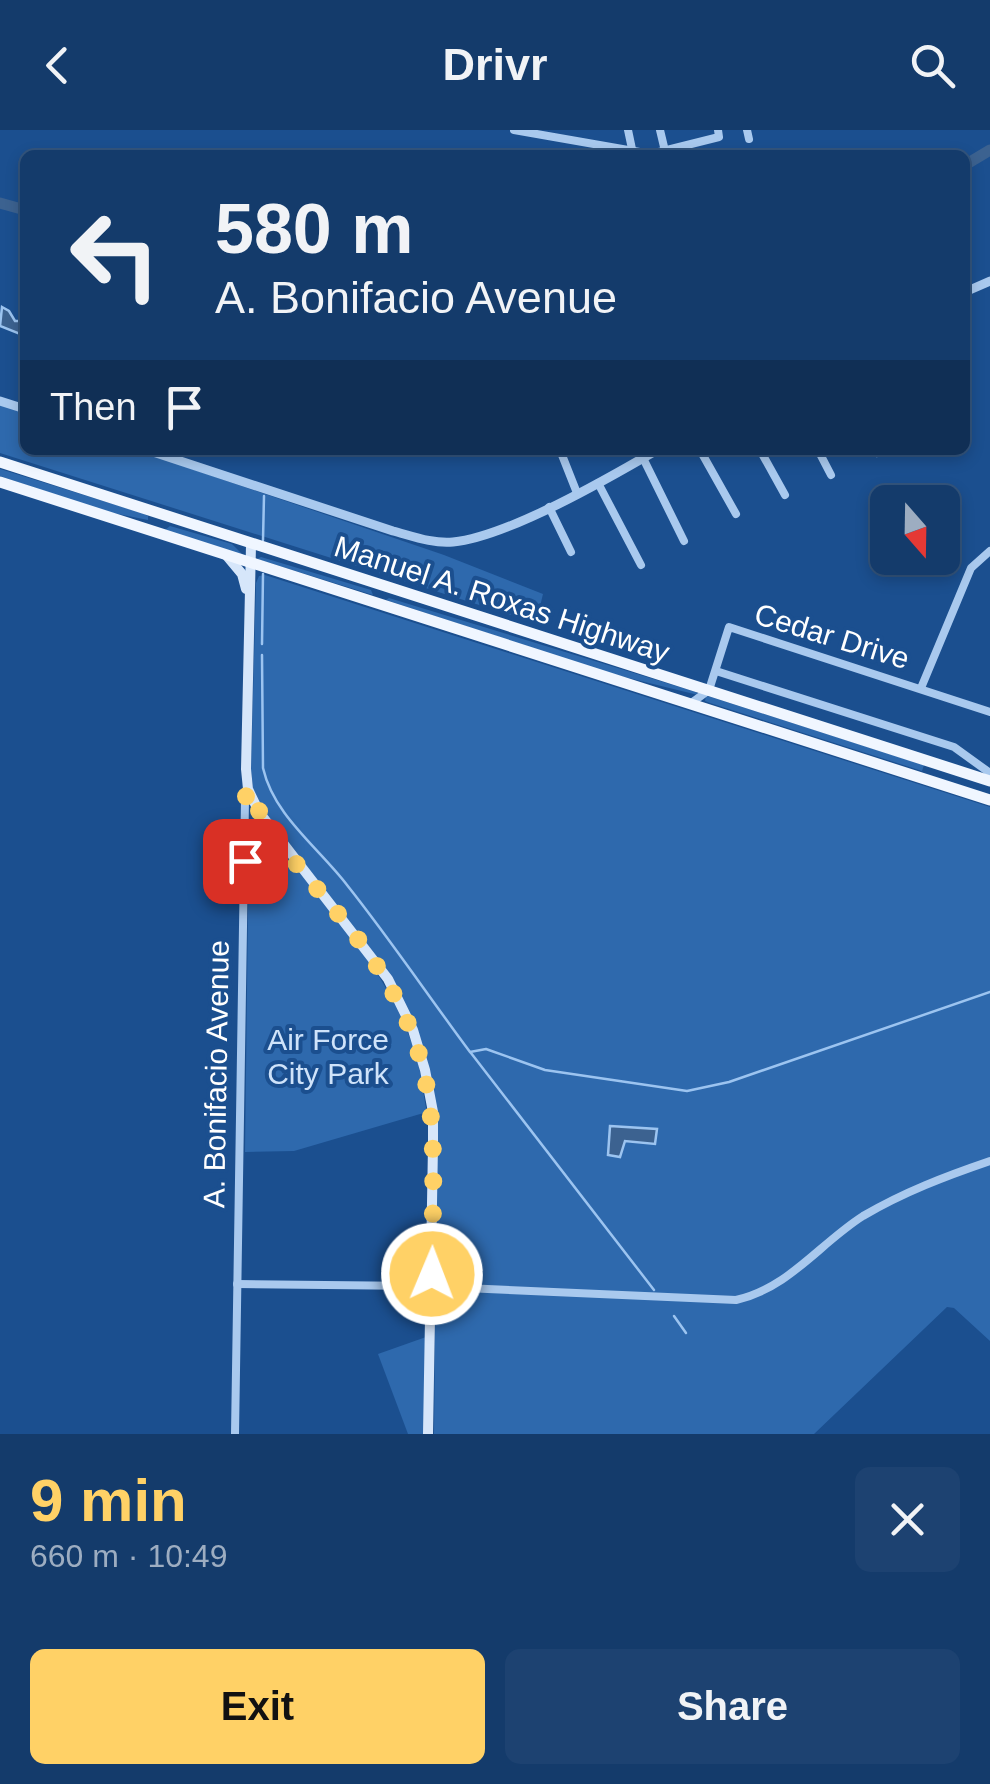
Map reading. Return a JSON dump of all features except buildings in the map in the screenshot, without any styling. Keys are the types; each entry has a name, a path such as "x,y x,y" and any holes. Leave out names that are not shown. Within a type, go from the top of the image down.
{"main road":[{"name":"Manuel A. Roxas Highway","path":"0,462 990,781"},
{"name":"Manuel A. Roxas Highway","path":"0,482 990,800"},
{"path":"156,533 161,514"},
{"name":"A. Bonifacio Avenue","path":"248,789 251,545"},
{"name":"A. Bonifacio Avenue","path":"226,556 242,574 248,596"},
{"path":"380,606 385,588"},
{"path":"248,789 268,824 379,966 413,1030 425,1070 432,1112 428,1434"}],"street":[{"path":"514,130 632,150 628,130"},
{"path":"598,130 603,145"},
{"path":"660,130 665,150 718,134"},
{"path":"688,130 692,143"},
{"path":"162,455 393,530 452,542 478,537 548,506 648,455"},
{"path":"562,455 577,493"},
{"path":"703,455 736,514"},
{"path":"763,455 786,495"},
{"path":"821,455 831,475"},
{"path":"643,458 684,541"},
{"path":"598,483 640,565"},
{"path":"548,506 572,552"},
{"name":"Cedar Drive","path":"922,688 971,568 990,551"},
{"name":"Cedar Drive","path":"716,671 729,627 990,712"},
{"path":"690,704 709,690 716,671 954,747 990,773"},
{"name":"A. Bonifacio Avenue","path":"235,1434 248,789"},
{"path":"237,1284 431,1287 713,1300 756,1295 776,1284 860,1218 908,1192 990,1161"}],"green space":[{"path":"0,405 20,411 20,455 151,455 444,555 543,594 536,623 0,453"},
{"path":"0,469 142,513 148,520 103,511 0,476"},
{"path":"170,526 232,544 244,556 165,530"},
{"path":"257,559 371,590 373,595"},
{"path":"259,576 990,807 990,1341 954,1308 947,1307 814,1434 434,1434 437,1140 411,1018 264,811 253,788 256,583"},
{"path":"386,600 698,695 612,674"},
{"path":"706,696 924,765 922,771 710,703 705,701"},
{"name":"Air Force City Park","path":"255,821 263,825 351,935 390,995 417,1059 427,1112 294,1151 245,1152 249,830"},
{"path":"426,1337 424,1434 408,1434 378,1354"}],"shaded area":[{"path":"2,307 15,321 20,321 20,334 0,326"},
{"path":"610,1126 657,1129 655,1144 625,1141 620,1157 608,1155"}],"waterway":[{"path":"970,162 990,150"},
{"path":"0,203 20,209"},
{"path":"263,540 264,496"},
{"path":"262,644 263,574"},
{"path":"262,655 263,768 277,801 363,905 470,1052 486,1049 545,1070 687,1091 729,1082 990,992"},
{"path":"471,1053 654,1290"},
{"path":"674,1316 686,1333"}],"route":[{"path":"245,861 248,789 268,824 379,966 406,1013 425,1070 432,1112 432,1274"}]}
